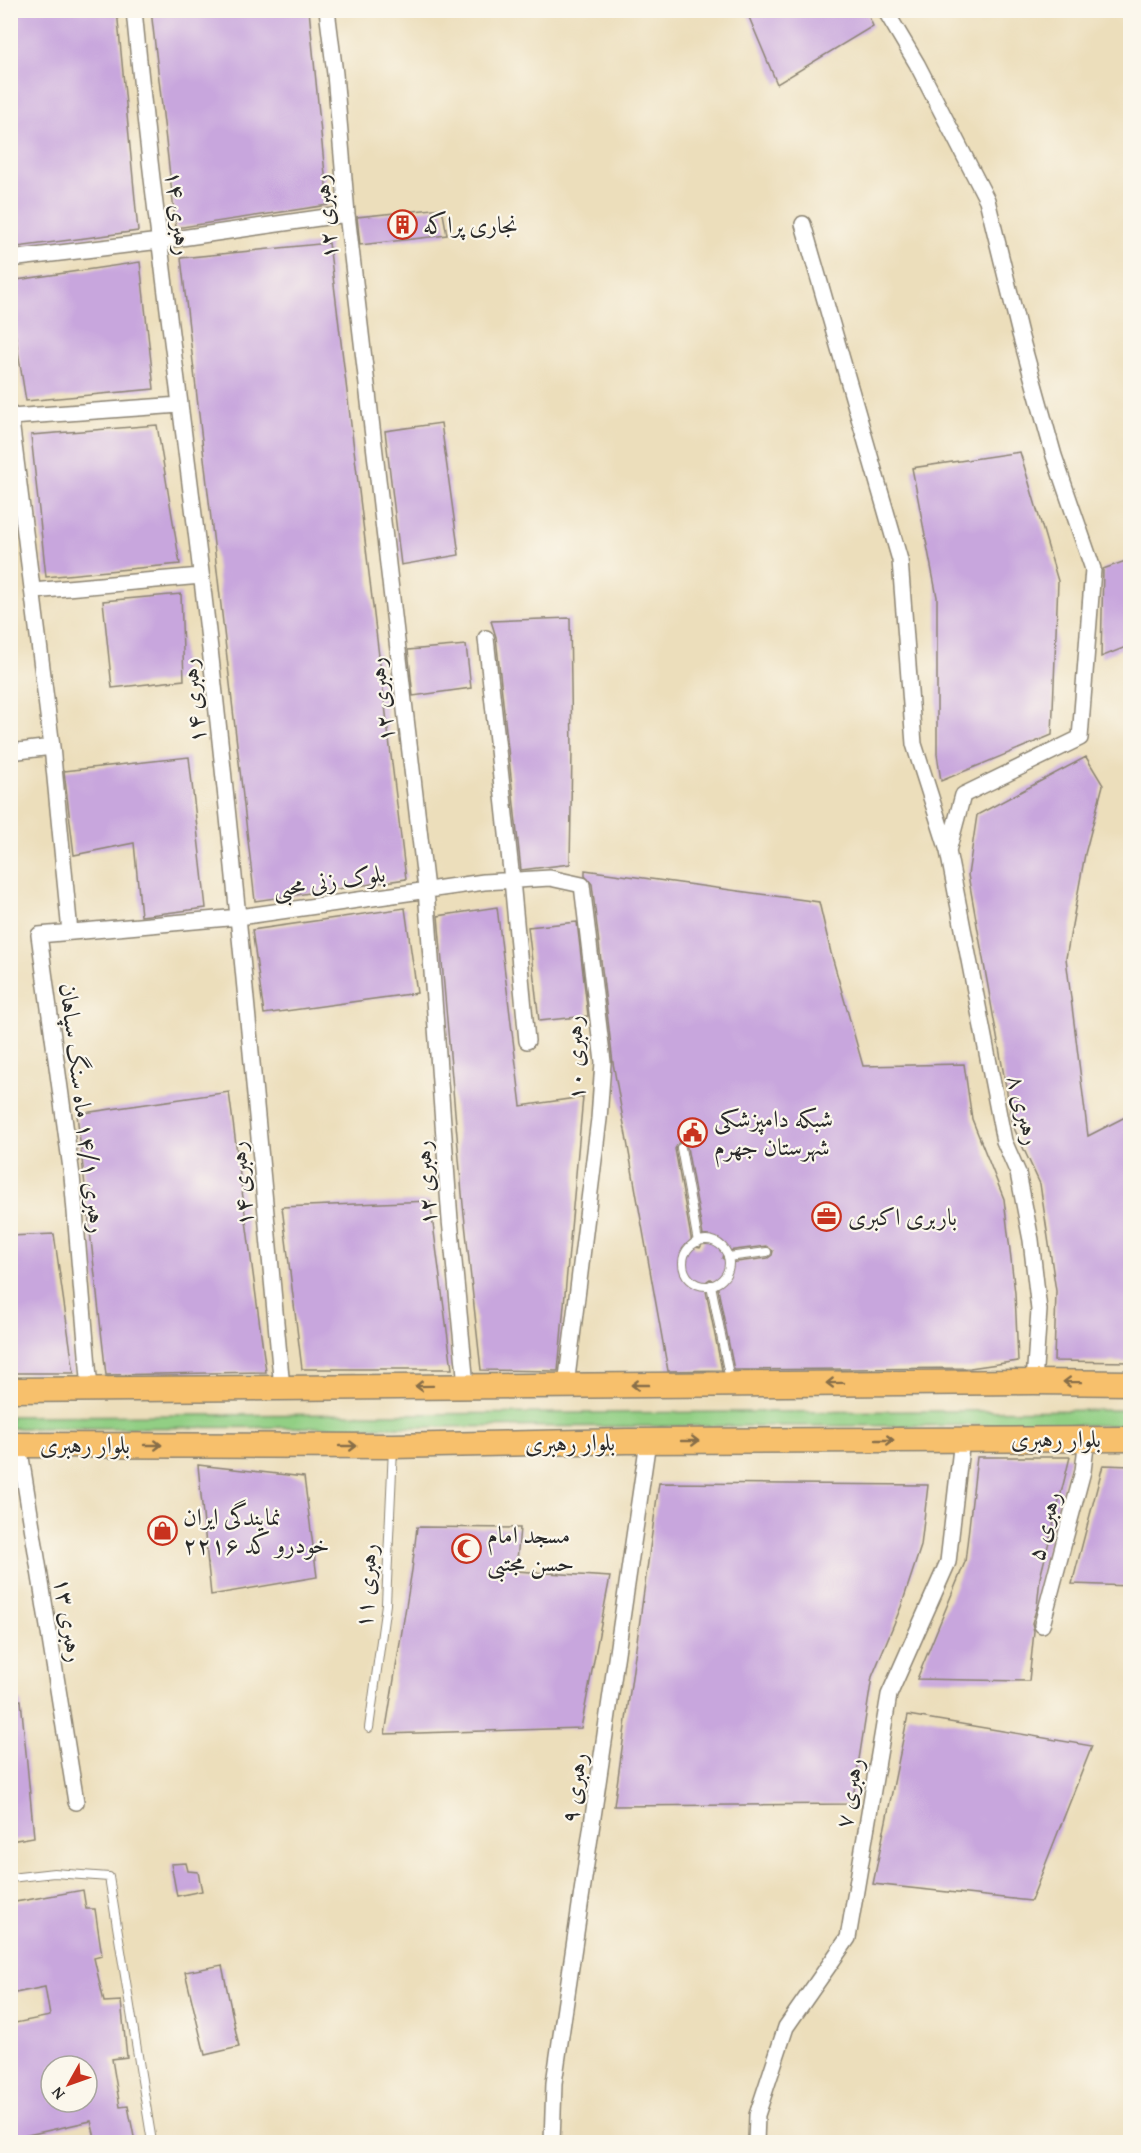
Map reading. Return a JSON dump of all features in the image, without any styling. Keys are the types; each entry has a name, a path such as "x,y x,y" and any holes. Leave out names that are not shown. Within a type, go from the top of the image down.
{"main road":[{"path":"10,1390 466,1385 1131,1383"},
{"name":"بلوار رهبری","path":"15,1445 393,1446 648,1441 1087,1438 1131,1440"}],"street":[{"name":"رهبری ۱۴","path":"134,10 147,147 201,576 239,917 282,1388"},
{"name":"رهبری ۱۲","path":"327,10 347,214 426,889 450,1220 466,1385"},
{"path":"885,10 917,64 987,200 1020,334 1054,456 1093,569 1080,738 963,795 948,851"},
{"path":"10,259 160,241 347,214"},
{"name":"رهبری ۸","path":"803,224 900,560 914,744 948,851 1004,1142 1018,1173 1031,1240 1039,1310 1034,1382"},
{"path":"70,932 52,747 33,591 15,480 11,415 180,405"},
{"path":"33,591 201,576"},
{"path":"486,638 527,1041"},
{"path":"10,752 52,747"},
{"name":"رهبری ۱۰","path":"426,889 484,882 550,879 582,885 603,1062 599,1119 566,1386"},
{"name":"بلوک زنی محبی","path":"239,917 426,889"},
{"name":"رهبری ۱۴/۱ ماه سنگ سپاهان","path":"90,1390 72,1176 39,935 239,917"},
{"name":"رهبری ۵","path":"1041,1625 1083,1470 1087,1438"},
{"name":"رهبری ۷","path":"756,2142 757,2115 786,2027 848,1938 888,1695 948,1563 962,1439"},
{"name":"رهبری ۹","path":"552,2142 554,2083 648,1441"},
{"name":"رهبری ۱۳","path":"15,1445 76,1802"}],"lane":[{"path":"681,1148 698,1242"},
{"path":"708,1240 715,1242 722,1246 728,1257 727,1272 711,1286 695,1283 685,1271 685,1256 688,1249 698,1242 708,1240"},
{"path":"728,1257 766,1252"},
{"path":"711,1286 731,1384"},
{"name":"رهبری ۱۱","path":"369,1728 386,1604 393,1446"},
{"path":"10,1878 54,1872 109,1877 152,2142"}],"green space":[{"path":"1130,1410 1130,1425 10,1428 11,1416"}],"building":[{"path":"117,10 138,231 10,248 10,11"},
{"path":"151,10 309,10 328,205 176,228"},
{"path":"746,10 866,10 873,26 777,84"},
{"name":"نجاری پراکه","path":"442,208 447,235 360,245 357,217"},
{"path":"329,243 406,879 255,901 181,258"},
{"path":"140,262 154,389 26,401 10,302 10,281"},
{"path":"441,423 459,555 401,565 385,431"},
{"path":"157,425 180,564 46,577 31,435"},
{"path":"1020,452 1058,581 1052,735 941,781 937,754 937,597 912,468"},
{"path":"1131,559 1131,645 1101,657 1103,569"},
{"path":"181,594 184,680 112,688 103,601"},
{"path":"570,618 572,752 570,864 521,870 496,637 491,621"},
{"path":"466,645 471,688 413,696 408,650"},
{"path":"189,757 206,908 141,916 134,843 74,855 64,771"},
{"path":"1086,757 1103,785 1085,854 1066,958 1088,1136 1131,1114 1131,1362 1054,1361 1056,1291 1040,1184 1013,1126 968,875 977,815"},
{"path":"585,870 819,902 863,1066 964,1064 972,1119 1004,1199 1015,1293 1018,1361 970,1368 734,1370 717,1284 710,1279 705,1286 722,1370 668,1371 613,1063 592,884 585,876","holes":["679,1142 684,1143 687,1147 704,1241 700,1248 695,1247 692,1243 675,1149","766,1246 773,1251 768,1258 729,1263 722,1258 727,1251"]},
{"path":"497,907 521,1106 583,1097 558,1371 481,1370 463,1205 438,916"},
{"path":"405,908 417,993 264,1014 252,930"},
{"path":"577,922 588,1016 539,1021 528,927"},
{"path":"229,1092 266,1372 106,1375 77,1114"},
{"path":"430,1201 452,1369 302,1369 282,1207"},
{"path":"54,1234 74,1373 10,1373 10,1236"},
{"path":"977,1457 1070,1457 1040,1578 1037,1607 1032,1623 1034,1631 1029,1681 917,1679 965,1562"},
{"path":"198,1465 304,1477 317,1577 211,1595"},
{"path":"1103,1465 1131,1466 1131,1586 1072,1584"},
{"path":"659,1483 928,1485 921,1546 901,1607 872,1677 852,1804 614,1806"},
{"path":"417,1527 520,1528 516,1571 610,1577 581,1728 385,1734"},
{"path":"21,1700 34,1837 10,1841 10,1701"},
{"path":"908,1715 1092,1746 1031,1901 873,1884"},
{"path":"186,1863 188,1871 198,1872 202,1891 177,1896 171,1864"},
{"path":"83,1890 86,1909 95,1909 102,1956 94,1958 104,2002 121,2001 127,2057 112,2059 120,2107 128,2106 135,2142 96,2142 91,2121 10,2139 10,2024 50,2016 45,1987 10,1994 10,1903"},
{"path":"222,1965 239,2047 205,2055 185,1972"}],"place":[{"name":"نجاری پراکه","path":"402,225"},
{"name":"شبکه دامپزشکی شهرستان جهرم","path":"693,1133"},
{"name":"باربری اکبری","path":"827,1217"},
{"name":"نمایندگی ایران خودرو کد ۲۲۱۶","path":"162,1531"},
{"name":"مسجد امام حسن مجتبی","path":"466,1549"}]}
